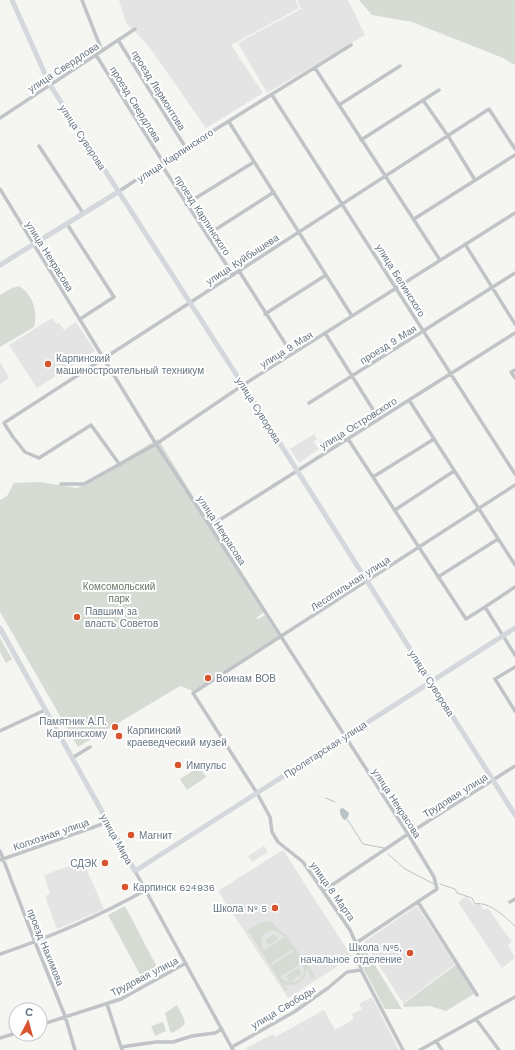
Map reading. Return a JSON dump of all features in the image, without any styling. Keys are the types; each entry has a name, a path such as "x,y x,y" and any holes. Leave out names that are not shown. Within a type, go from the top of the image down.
{"street":[{"name":"улица Суворова","path":"12,0 50,86 368,580 515,815"},
{"path":"82,0 102,51"},
{"name":"улица Свердлова","path":"0,118 135,29"},
{"name":"проезд Лермонтова","path":"118,40 186,148"},
{"name":"улица Карпинского","path":"0,265 350,46"},
{"name":"проезд Свердлова","path":"96,55 162,163"},
{"path":"339,105 400,66"},
{"path":"316,68 361,140 440,260"},
{"path":"361,140 439,90"},
{"name":"улица Белинского","path":"272,95 515,474"},
{"path":"423,100 448,136 475,180"},
{"name":"улица Куйбышева","path":"120,465 91,425 39,458 25,452 13,438 4,423 489,109 515,149"},
{"path":"229,122 352,316"},
{"path":"39,146 83,214"},
{"path":"414,219 515,155"},
{"path":"186,204 254,162"},
{"name":"проезд Карпинского","path":"162,163 186,204 232,275"},
{"name":"улица Некрасова","path":"0,189 156,444 281,636 434,877 437,889 418,902"},
{"path":"206,235 274,192"},
{"name":"улица 9 Мая","path":"61,484 84,484 156,444 243,385 515,212"},
{"path":"67,224 114,297 80,319"},
{"path":"465,244 515,324"},
{"path":"239,271 265,314 292,354"},
{"name":"проезд 9 Мая","path":"309,403 515,273"},
{"path":"265,314 326,275"},
{"path":"325,333 379,419"},
{"name":"улица Островского","path":"210,526 515,333"},
{"path":"515,370 511,372 515,378"},
{"path":"409,400 515,565"},
{"path":"348,439 466,619 515,587"},
{"path":"373,477 434,439"},
{"path":"395,510 454,471"},
{"name":"Лесопильная улица","path":"193,694 515,485"},
{"path":"438,577 498,539"},
{"path":"485,607 515,655"},
{"name":"улица Мира","path":"0,628 233,1048"},
{"name":"Пролетарская улица","path":"136,871 431,682 505,638 515,628"},
{"path":"515,667 495,679 515,711"},
{"name":"улица 8 Марта","path":"193,694 257,793 270,817 272,832 278,842 303,862 350,930 356,943 361,970 403,1050"},
{"path":"0,731 45,710"},
{"path":"72,758 90,747"},
{"name":"Трудовая улица","path":"323,891 408,834 515,766"},
{"name":"Колхозная улица","path":"2,860 108,822"},
{"name":"проезд Нахимова","path":"0,851 2,860 65,1016 75,1050"},
{"path":"0,954 35,942 96,916 146,890"},
{"path":"510,902 515,899"},
{"path":"356,943 418,902 477,994"},
{"name":"Трудовая улица","path":"48,1022 121,999 186,963"},
{"name":"улица Свободы","path":"233,1048 294,1012 328,988 347,972 361,970"},
{"path":"420,1050 515,997"},
{"path":"107,1004 122,1048 156,1042 173,1042 192,1036 215,1033 222,1029"},
{"path":"476,1019 499,1050"},
{"path":"436,1041 442,1050"}],"shaded area":[{"path":"119,0 295,0 299,8 231,45 263,93 206,128 147,44 126,23"},
{"path":"297,0 348,0 365,35 267,93 238,43 301,9"},
{"name":"Карпинский машиностроительный техникум","path":"52,318 56,324 59,323 64,330 76,322 95,351 37,388 9,345"},
{"path":"0,362 9,378 0,384"},
{"path":"314,434 317,439 313,442 319,449 299,463 290,449"},
{"path":"343,808 349,813 345,820 340,812 340,809"},
{"path":"264,846 268,852 252,862 248,856"},
{"name":"Школа № 5","path":"283,850 352,957 288,998 218,891"},
{"path":"83,861 104,909 57,929 45,896 50,894 44,875"},
{"path":"466,896 475,906 479,903 484,910 488,908 512,942 508,945 515,958 502,968 458,902"},
{"name":"Школа №5, начальное отделение","path":"417,906 455,964 403,1003 364,942"},
{"path":"372,997 399,1050 248,1050 246,1048 273,1034 275,1037 324,1010 335,1030 354,1019 352,1014 362,1009 359,1004"}],"green space":[{"path":"359,0 515,0 515,65 503,58 412,22 372,15"},
{"path":"19,286 28,294 35,309 34,327 0,347 0,295"},
{"name":"Комсомольский парк","path":"158,439 264,612 256,618 258,619 265,615 279,637 193,691 180,686 78,747 0,612 0,500 7,496 14,483 40,482 77,488"},
{"path":"0,638 12,659 6,663 0,652"},
{"path":"199,767 206,777 187,790 180,779"},
{"path":"125,906 158,969 148,975 149,979 144,982 108,915"},
{"path":"262,922 272,922 286,935 315,976 312,978 306,968 305,976 300,982 293,985 284,984 288,990 286,991 248,930","holes":["271,930 278,932 285,937 263,951 262,938","293,949 294,951 272,965 271,963","302,963 304,973 298,980 290,982 280,977"]},
{"path":"274,934 278,939 269,945 265,940"},
{"path":"363,946 402,1009 385,1009 364,970 360,956"},
{"path":"457,964 474,994 446,1011 430,1006 404,1007 403,1004"},
{"path":"298,968 302,974 290,982 286,976"},
{"path":"177,1005 185,1022 182,1027 172,1033 170,1031 165,1013"},
{"path":"163,1022 166,1031 155,1036 151,1026"}],"waterway":[{"path":"326,798 335,802"},
{"path":"347,819 363,844 384,848"},
{"path":"388,854 405,869 434,884"},
{"path":"440,884 455,889 457,893 472,898 475,904 491,907 502,914 515,926"}],"place":[{"name":"Карпинский машиностроительный техникум","path":"48,364"},
{"name":"Павшим за власть Советов","path":"77,617"},
{"name":"Воинам ВОВ","path":"208,678"},
{"name":"Памятник А.П. Карпинскому","path":"115,727"},
{"name":"Карпинский краеведческий музей","path":"119,736"},
{"name":"Импульс","path":"178,765"},
{"name":"Магнит","path":"131,835"},
{"name":"СДЭК","path":"105,863"},
{"name":"Карпинск 624936","path":"125,887"},
{"name":"Школа № 5","path":"275,908"},
{"name":"Школа №5, начальное отделение","path":"410,953"}]}
